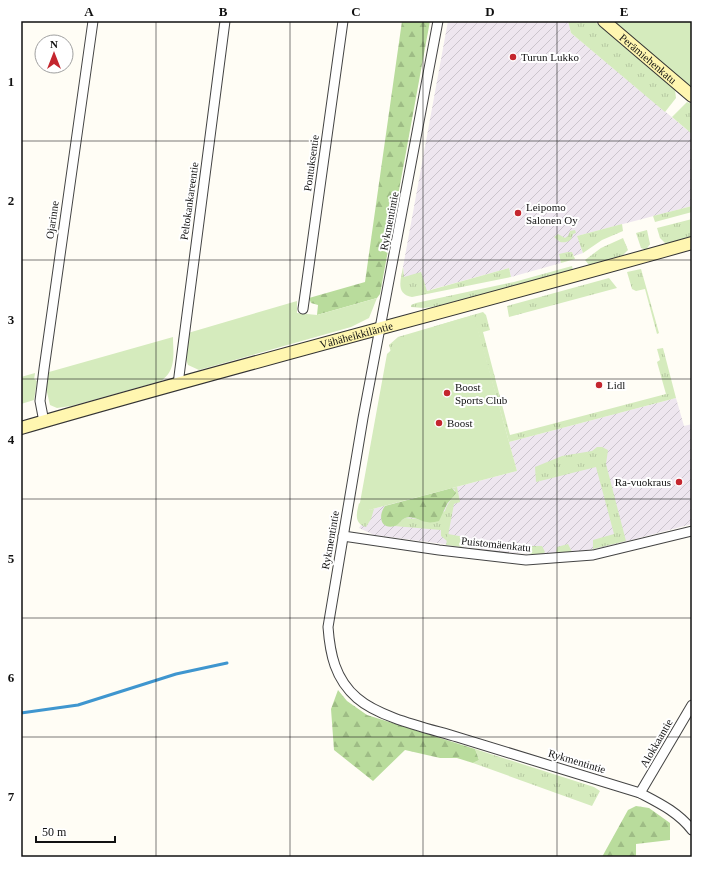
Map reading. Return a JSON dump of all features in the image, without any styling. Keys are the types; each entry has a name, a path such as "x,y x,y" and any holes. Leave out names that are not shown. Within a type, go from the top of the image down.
{"street":[{"name":"Ojarinne","path":"44,422 40,401 44,368 93,21"},
{"name":"Peltokankareentie","path":"178,384 225,21"},
{"name":"Pontuksentie","path":"303,309 343,21"},
{"name":"Rykmentintie","path":"438,21 380,328 343,536 328,627 330,652 334,664 343,681 356,698 373,710 640,793 668,808 692,830"},
{"name":"Perämiehenkatu","path":"604,21 692,96"},
{"name":"Vähäheikkiläntie","path":"21,428 692,243"},
{"name":"Puistomäenkatu","path":"343,536 439,550 526,560 593,555 692,531"},
{"name":"Alokkaantie","path":"640,793 692,705"}],"shaded area":[{"path":"448,21 568,21 571,33 692,134 692,206 577,236 583,253 574,256 572,252 559,255 561,263 511,277 509,268 426,291 404,277 403,267"},
{"path":"676,398 684,426 692,424 692,524 601,548 543,554 514,553 374,535 359,528 361,525 359,522 365,511 517,471 509,442"}],"green space":[{"path":"402,21 430,21 380,294 377,298 317,315 318,305 311,303 309,298 365,282"},
{"path":"568,21 594,21 675,90 676,98 665,112 571,33"},
{"path":"613,21 692,21 692,88"},
{"path":"687,102 692,104 692,134 672,117"},
{"path":"692,206 692,212 655,222 653,216"},
{"path":"692,219 692,236 666,244 660,238 657,228"},
{"path":"622,224 623,231 602,240 583,253 577,236"},
{"path":"575,230 576,233 573,234 572,238 567,242 560,242 554,237 558,234 565,238 568,236 570,231"},
{"path":"647,230 650,244 646,250 641,248 636,233"},
{"path":"623,238 628,250 622,256 589,265 585,260 601,248"},
{"path":"572,252 575,259 561,263 559,254"},
{"path":"572,266 573,270 438,306 424,308 411,307 411,305 416,303 514,282"},
{"path":"403,267 404,277 421,272 427,291 509,268 511,277 412,297 403,293 401,289 400,281"},
{"path":"641,269 659,333 657,334 645,289 636,291 632,289 627,272"},
{"path":"609,278 617,288 509,317 507,306"},
{"path":"377,298 369,318 351,327 199,370 188,365 184,354 188,333 297,301 297,313 317,315"},
{"path":"483,312 486,315 490,330 483,332 510,435 666,394 657,362 660,360 657,349 663,348 676,398 509,442 477,328 392,356 389,345 398,337"},
{"name":"Boost","path":"474,315 517,471 365,511 357,519 387,354 396,346 416,334 439,325"},
{"path":"173,337 172,366 170,372 161,381 71,406 57,408 50,405 46,388 49,372"},
{"path":"35,373 32,395 21,395 21,377"},
{"path":"21,377 34,379 37,381 34,400 21,404"},
{"path":"597,447 602,447 608,450 606,464 626,541 593,549 593,540 614,534 596,467 536,482 535,467 562,456 592,451"},
{"path":"457,487 460,502 454,504 447,541 441,536 441,530 394,526 405,518 428,522 445,511 455,490 452,488"},
{"path":"452,488 456,493 447,504 439,521 428,522 408,517 395,526 390,527 383,524 381,517 385,506"},
{"path":"359,503 368,510 374,509 371,519 366,527 359,523 357,517"},
{"path":"448,534 464,537 462,547 446,545"},
{"path":"568,544 572,552 556,554 557,547"},
{"path":"529,546 542,546 545,552 543,554 530,554 527,548"},
{"path":"338,690 347,701 367,715 475,749 479,760 473,763 457,758 440,758 405,750 373,781 334,750 331,709"},
{"path":"475,749 594,787 600,791 592,806 473,763 479,760"},
{"path":"636,806 649,808 670,823 670,840 636,844 636,857 602,857 628,810"}],"waterway":[{"path":"21,713 78,705 176,674 227,663"}],"place":[{"name":"Turun Lukko","path":"513,57"},
{"name":"Leipomo Salonen Oy","path":"518,213"},
{"name":"Lidl","path":"599,385"},
{"name":"Boost Sports Club","path":"447,393"},
{"name":"Boost","path":"439,423"},
{"name":"Ra-vuokraus","path":"679,482"}]}
